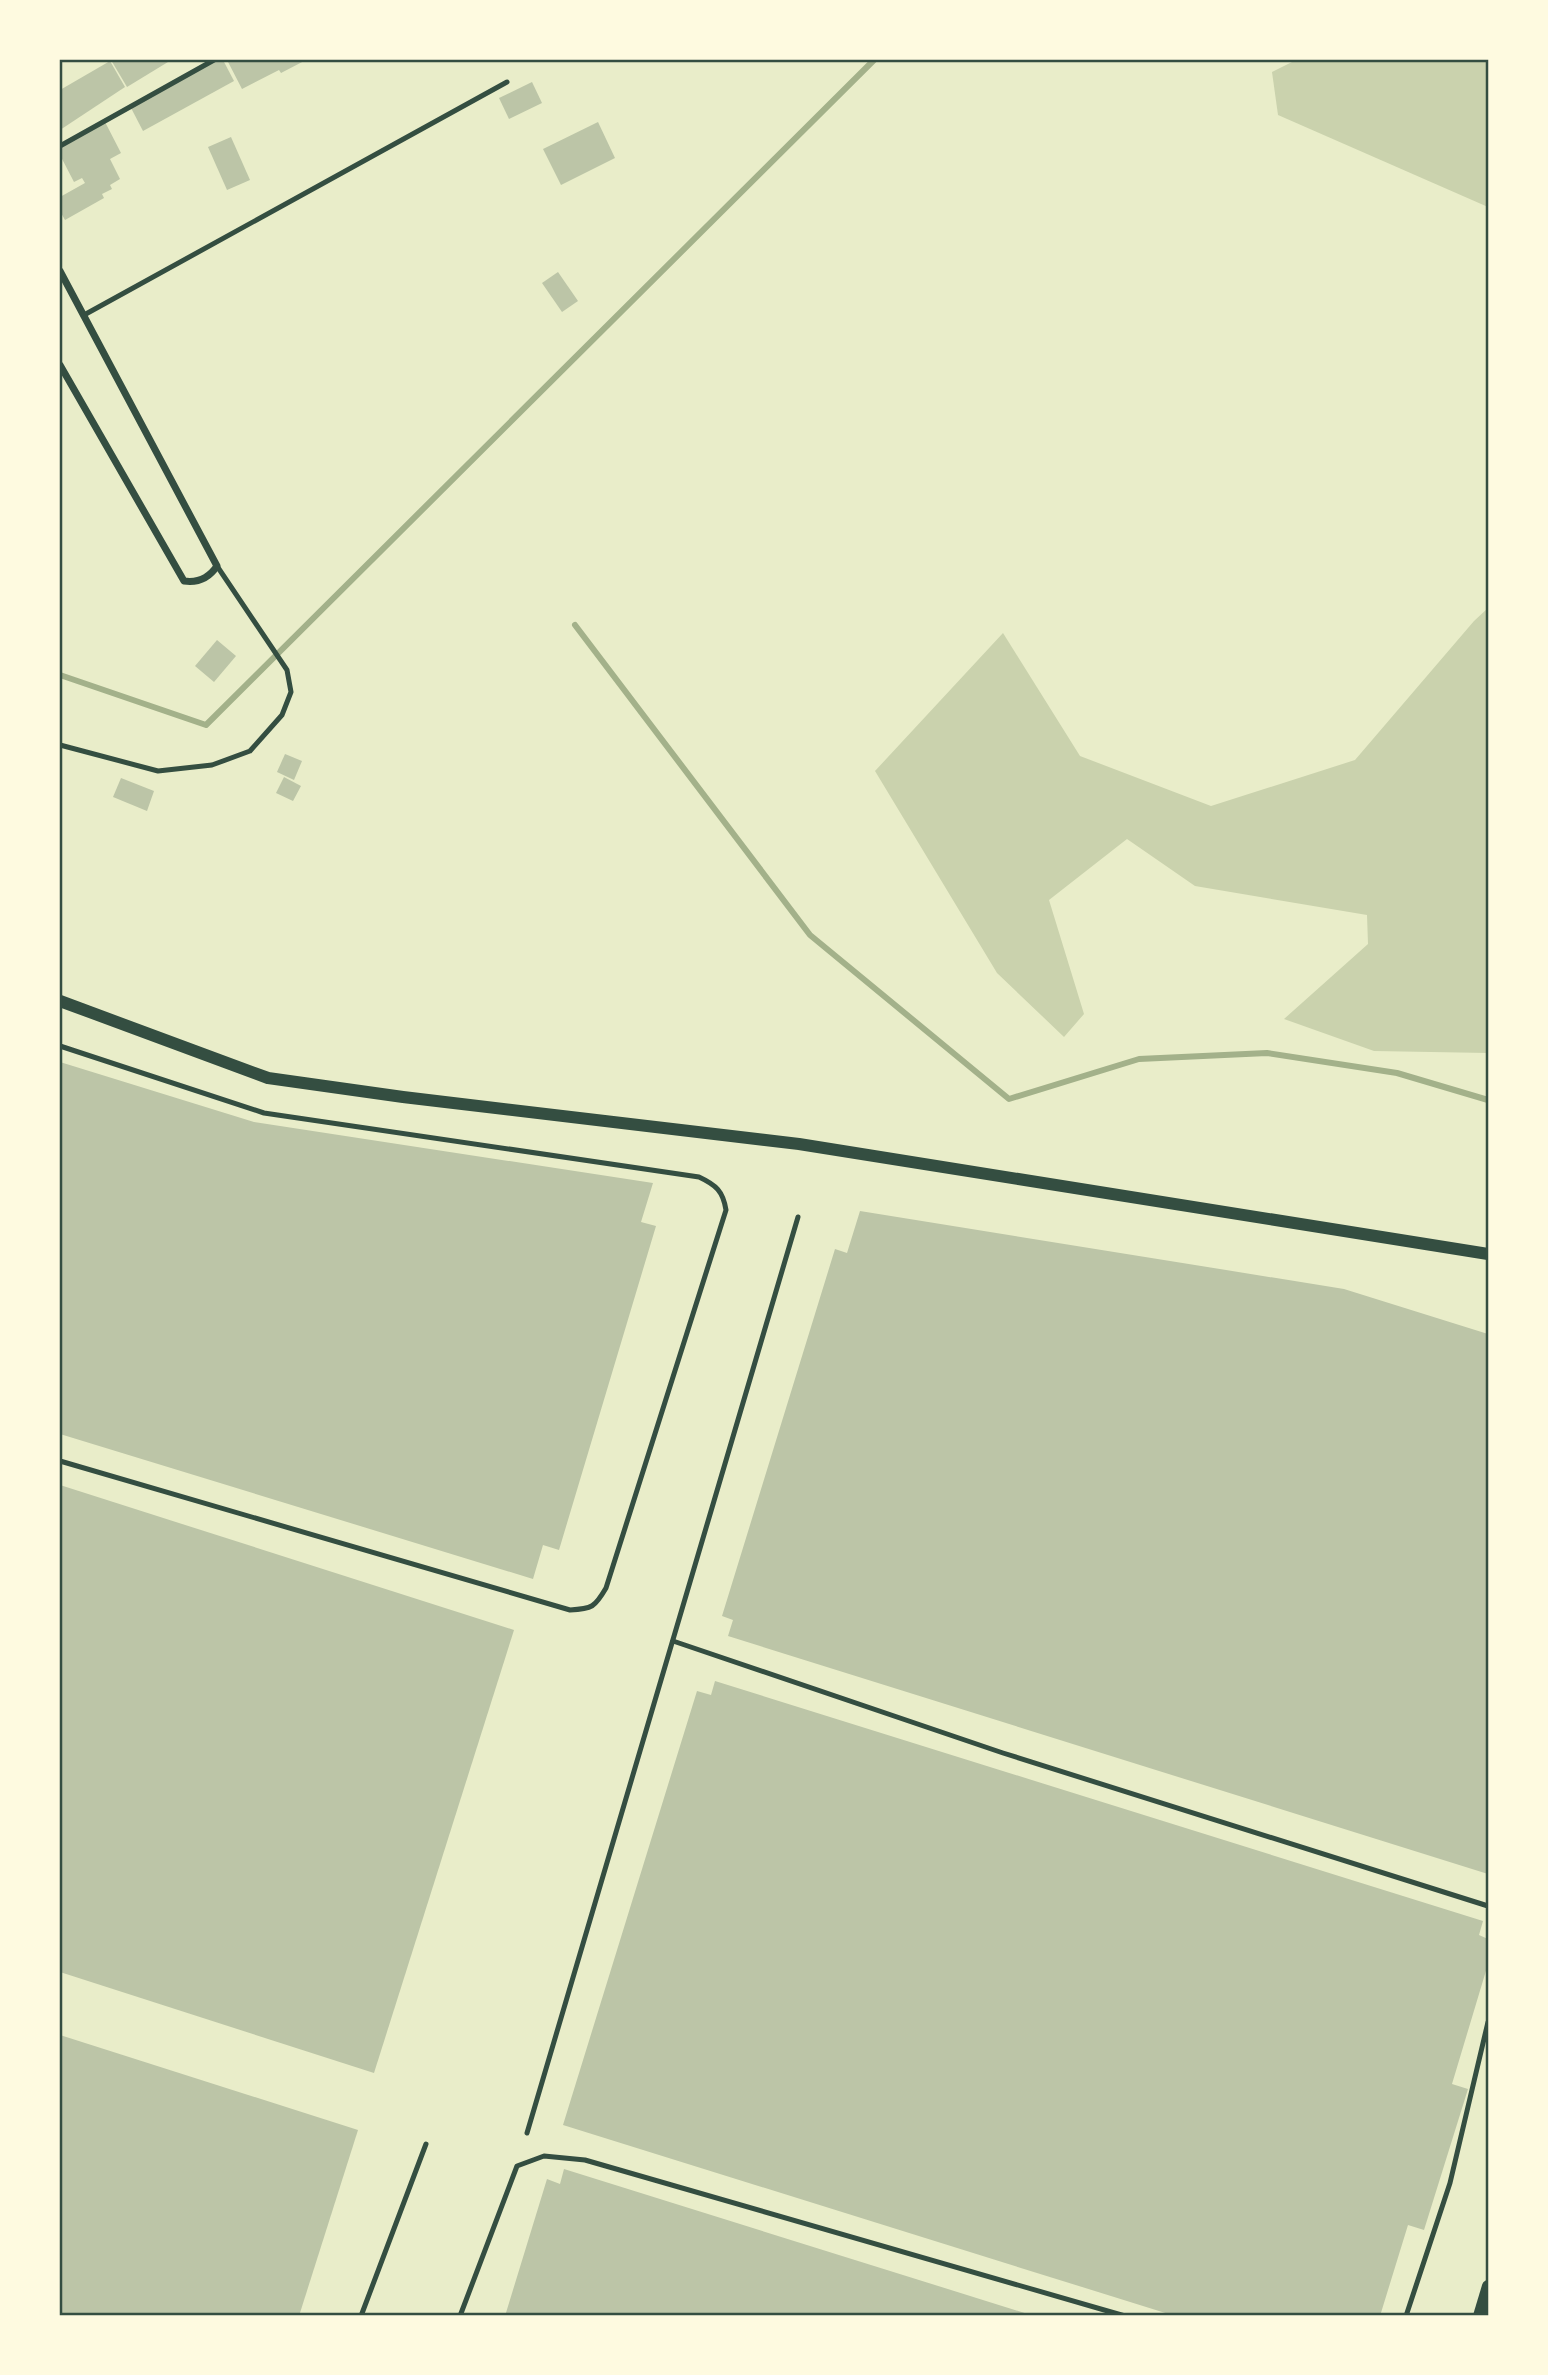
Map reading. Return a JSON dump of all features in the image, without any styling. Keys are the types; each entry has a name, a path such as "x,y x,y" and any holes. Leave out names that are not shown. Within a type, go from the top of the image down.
{"street":[{"path":"60,271 217,566 213,572 195,583 184,581 60,365"},
{"path":"60,1001 268,1079 799,1144 1489,1254"},
{"path":"1479,2315 1489,2286"}],"lane":[{"path":"60,146 214,60"},
{"path":"84,315 507,82"},
{"path":"60,745 158,771 212,765 250,751 282,715 290,692 287,670 217,566"},
{"path":"60,1046 264,1114 699,1177 713,1183 723,1194 726,1210 606,1588 597,1604 586,1609 570,1610 60,1461"},
{"path":"527,2133 799,1217"},
{"path":"673,1641 1003,1754 1489,1906"},
{"path":"1406,2315 1450,2183 1489,2022"},
{"path":"361,2315 426,2144"},
{"path":"460,2315 517,2166 544,2156 585,2160 1125,2315"}],"green space":[{"path":"1296,60 1488,60 1488,207 1278,115 1272,72"},
{"path":"1488,608 1488,1053 1374,1051 1284,1019 1368,944 1367,915 1195,886 1127,839 1049,900 1084,1014 1064,1037 997,973 875,771 1003,633 1080,756 1211,806 1355,760"}],"building":[{"path":"111,60 167,60 168,62 127,87"},
{"path":"216,60 223,60 234,81 143,131 130,106"},
{"path":"227,60 306,60 242,89"},
{"path":"110,61 125,87 60,130 60,90"},
{"path":"532,82 542,103 509,119 499,98"},
{"path":"104,120 121,153 110,159 120,179 110,185 112,189 102,194 104,198 65,220 60,211 60,197 85,183 82,178 74,182 60,155 60,145"},
{"path":"598,122 615,158 561,185 543,149"},
{"path":"231,137 250,180 227,190 208,147"},
{"path":"558,272 578,301 562,312 542,283"},
{"path":"217,640 236,656 214,682 195,666"},
{"path":"285,754 302,761 294,780 277,772"},
{"path":"284,777 301,786 293,801 276,793"},
{"path":"121,778 154,791 147,811 113,797"},
{"path":"60,1062 254,1122 653,1183 641,1222 656,1226 559,1550 543,1545 533,1579 60,1434"},
{"path":"860,1211 1344,1289 1488,1334 1488,1874 728,1636 733,1620 722,1616 835,1249 847,1253"},
{"path":"60,1485 514,1630 374,2073 60,1972"},
{"path":"715,1681 1483,1921 1479,1935 1488,1939 1488,1964 1452,2084 1468,2089 1424,2230 1408,2225 1380,2316 1175,2316 563,2125 697,1691 711,1695"},
{"path":"60,2035 358,2130 299,2316 60,2316"},
{"path":"564,2169 1031,2316 505,2316 547,2179 560,2184"}],"waterway":[{"path":"60,675 206,725 874,60"},
{"path":"575,625 810,935 1009,1099 1139,1059 1267,1053 1397,1073 1488,1100"}]}
